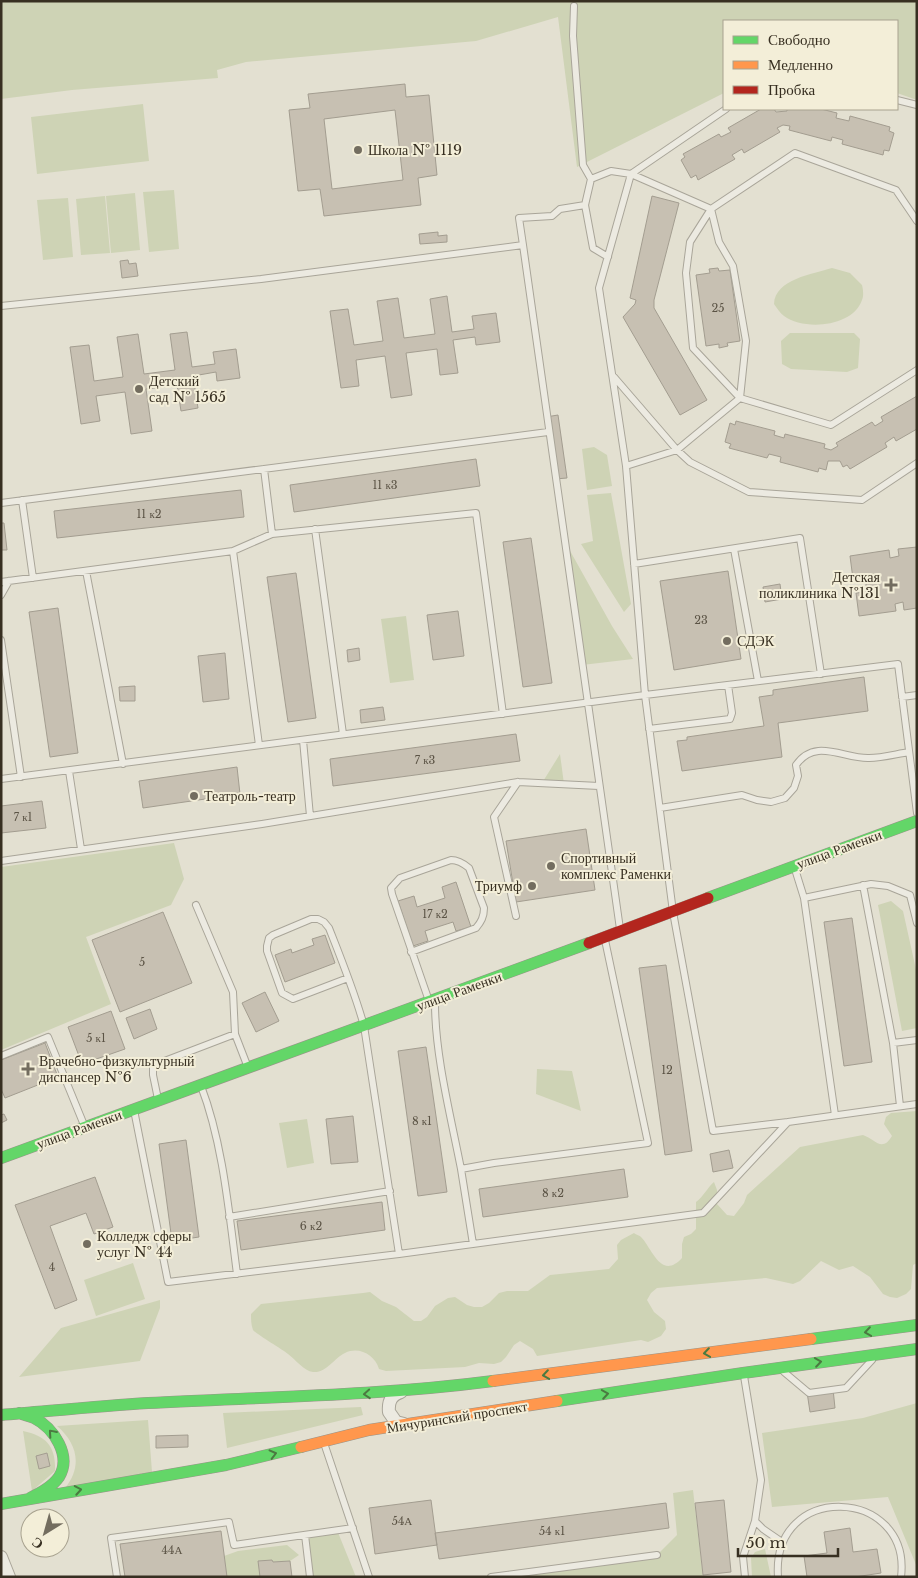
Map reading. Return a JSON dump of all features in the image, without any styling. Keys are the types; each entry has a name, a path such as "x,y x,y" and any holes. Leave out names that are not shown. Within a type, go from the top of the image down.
{"main road":[{"name":"улица Раменки","path":"1,1158 917,821"},
{"name":"Мичуринский проспект","path":"1,1415 147,1403 403,1391 546,1375 917,1325"},
{"name":"Мичуринский проспект","path":"1,1504 226,1465 369,1430 743,1373 917,1349"},
{"path":"19,1414 34,1418 46,1427 57,1439 63,1455 62,1471 58,1478 45,1490 30,1498"}],"street":[{"path":"403,1391 393,1396 390,1401 389,1412 396,1422 407,1424"},
{"path":"1,1557 9,1577"}],"lane":[{"path":"574,6 572,36 583,165 591,180 586,205 593,248 608,257"},
{"path":"898,100 917,105"},
{"path":"725,110 631,174 599,288 614,376 626,466 645,694 673,912 713,1131 917,1104"},
{"path":"917,221 896,190 795,153 711,209 690,242 686,273 693,348 740,398 831,424 917,370"},
{"path":"591,180 611,171 631,174 711,209"},
{"path":"586,205 560,209 552,216 519,218 620,931"},
{"path":"626,466 677,450 740,398 746,341 733,266 719,242 711,209"},
{"path":"1,306 261,279 523,245"},
{"path":"614,376 677,450 690,462 749,492 862,500 917,463"},
{"path":"1,503 548,432"},
{"path":"264,469 272,534"},
{"path":"22,500 33,578"},
{"path":"1,582 233,551 272,534 476,513 504,714"},
{"path":"315,529 343,734"},
{"path":"634,564 800,538 821,674"},
{"path":"734,549 758,681"},
{"path":"233,551 259,745"},
{"path":"86,570 123,764"},
{"path":"1,595 9,581"},
{"path":"1,640 21,777"},
{"path":"1,780 645,694 898,664 917,813"},
{"path":"649,729 730,719 732,713 728,685"},
{"path":"902,697 917,695"},
{"path":"303,740 310,816"},
{"path":"660,808 742,795 771,802 785,798 794,788 798,776 796,765 802,756 819,750 870,758 909,752"},
{"path":"68,771 82,849"},
{"path":"1,861 310,816 518,782 599,786"},
{"path":"516,916 494,817 518,782"},
{"path":"411,952 476,928 480,922 484,915 484,908 469,868 464,864 451,860 400,878 391,888 411,952 432,1001 438,1047 474,1244"},
{"path":"794,866 804,898 835,1115"},
{"path":"804,898 872,884 888,886 910,895 917,923"},
{"path":"863,886 893,1044 900,1106"},
{"path":"196,905 233,992 234,1034 249,1068"},
{"path":"348,978 293,998 286,996 282,992 267,951 267,942 272,935 311,919 324,922 329,928 358,1002 364,1026 399,1254"},
{"path":"461,1169 648,1143 605,937"},
{"path":"158,1100 153,1075 154,1065 234,1034"},
{"path":"1,1056 48,1037 84,1126"},
{"path":"893,1044 917,1040"},
{"path":"200,1086 210,1116 226,1192 237,1274"},
{"path":"134,1108 168,1282 399,1254 703,1213 788,1122"},
{"path":"229,1217 390,1191"},
{"path":"780,1368 809,1393 846,1388 878,1354"},
{"path":"743,1373 761,1480 755,1521 743,1557 745,1577"},
{"path":"324,1441 369,1577"},
{"path":"778,1577 777,1562 782,1542 794,1525 811,1512 831,1506 852,1507 872,1514 888,1528 898,1546 902,1567 901,1577"},
{"path":"755,1521 782,1542"},
{"path":"117,1577 111,1538 229,1522 234,1545 353,1528"},
{"path":"305,1535 310,1577"},
{"path":"491,1577 656,1555"}],"green space":[{"path":"1,1 917,1 917,100 898,93 898,20 723,20 723,94 577,167 558,17 476,41 246,62 217,70 218,78 72,90 1,99"},
{"path":"143,104 149,161 37,174 31,117"},
{"path":"174,190 179,249 149,252 143,192"},
{"path":"135,193 140,250 111,253 106,196"},
{"path":"105,196 110,253 81,255 76,199"},
{"path":"68,198 73,257 43,260 37,200"},
{"path":"832,268 850,273 862,285 862,300 857,309 849,316 827,324 803,324 784,316 774,304 776,296 788,283 806,275"},
{"path":"790,333 854,333 860,339 858,368 847,372 791,369 782,364 781,341"},
{"path":"594,447 607,455 612,486 587,490 582,449"},
{"path":"611,493 631,604 624,612 581,544 593,541 587,495"},
{"path":"564,540 612,626 633,659 582,665"},
{"path":"406,616 414,680 390,683 381,619"},
{"path":"560,754 564,784 542,783"},
{"path":"174,843 184,879 171,905 86,937 111,1004 1,1050 1,867"},
{"path":"891,901 903,911 917,974 917,1028 902,1031 878,905"},
{"path":"537,1069 572,1071 581,1111 536,1094"},
{"path":"917,1111 917,1263 913,1265 911,1289 906,1294 897,1298 883,1294 870,1277 853,1266 839,1270 821,1261 800,1281 793,1284 766,1278 657,1288 647,1300 654,1312 665,1321 666,1329 661,1336 648,1342 641,1340 537,1356 533,1349 520,1341 514,1345 501,1362 494,1364 479,1363 465,1367 386,1371 379,1369 374,1360 366,1353 350,1351 341,1355 326,1368 313,1372 303,1367 252,1328 251,1314 261,1304 370,1292 382,1301 396,1307 414,1321 421,1321 427,1317 435,1306 448,1298 455,1297 467,1305 482,1307 499,1293 528,1291 550,1275 609,1269 618,1259 617,1245 621,1240 634,1233 641,1237 663,1264 668,1266 675,1264 682,1258 684,1237 696,1229 696,1202 714,1182 717,1190 717,1204 727,1215 734,1216 744,1203 747,1195 800,1147 863,1135 878,1143 885,1144 892,1136 884,1124 886,1117 891,1113"},
{"path":"307,1119 314,1163 287,1168 279,1123"},
{"path":"133,1263 145,1299 96,1316 84,1280"},
{"path":"160,1300 160,1308 140,1361 19,1377 61,1328"},
{"path":"917,1403 917,1567 888,1497 772,1507 762,1433 863,1418"},
{"path":"361,1407 363,1415 227,1448 223,1413"},
{"path":"148,1420 152,1472 65,1488 71,1480 74,1471 75,1455 69,1440 57,1426"},
{"path":"23,1431 44,1440 52,1449 54,1455 55,1471 32,1491"},
{"path":"693,1490 703,1577 523,1577 523,1573 657,1555 677,1535 673,1493"},
{"path":"337,1530 356,1577 310,1577 305,1535"},
{"path":"287,1545 299,1555 290,1561 259,1561 260,1577 227,1577 224,1556 238,1551"},
{"path":"765,1549 771,1577 752,1577 751,1558 755,1552"}],"building":[{"path":"405,84 406,97 429,95 437,175 418,178 421,205 324,216 320,189 298,191 289,110 310,108 308,94","holes":["395,110 403,180 332,189 324,119"]},
{"path":"759,110 775,110 776,112 787,110 825,110 837,113 836,118 849,121 850,116 890,127 889,131 894,133 889,151 884,150 883,155 842,144 843,140 832,137 831,141 789,130 790,126 783,125 777,128 780,132 744,153 742,149 732,155 735,159 698,180 696,175 691,178 681,160 685,157 683,154 719,134 721,137 731,132 728,128"},
{"path":"652,196 679,203 654,300 654,308 707,400 680,415 623,317 635,304 636,300 630,298"},
{"path":"438,232 438,236 447,235 447,242 420,244 419,234"},
{"path":"128,260 129,264 136,263 138,276 122,278 120,261"},
{"path":"718,268 719,271 730,270 740,341 727,343 728,346 719,348 719,344 706,346 696,275 710,273 709,269"},
{"path":"447,296 452,332 474,329 472,316 496,313 500,342 476,345 475,337 453,340 458,373 440,375 437,349 406,353 412,395 391,398 385,356 356,360 359,386 341,388 330,311 348,309 354,345 383,341 377,301 398,298 404,338 435,334 430,299"},
{"path":"187,332 192,367 215,364 213,352 236,349 240,378 217,381 216,372 193,376 198,408 181,411 177,385 146,389 152,431 131,434 125,392 96,396 100,421 81,424 70,347 89,345 94,381 123,377 117,337 138,334 144,374 175,370 170,334"},
{"path":"917,396 917,429 896,441 894,437 885,443 887,447 850,469 847,465 843,467 840,461 828,461 826,470 819,468 818,472 780,462 781,457 769,454 767,458 729,448 731,444 725,442 730,423 735,425 736,421 775,431 774,435 784,438 785,434 825,444 824,448 831,450 838,446 836,443 872,422 875,426 883,421 881,417"},
{"path":"558,415 567,478 555,479 546,417"},
{"path":"476,459 480,486 294,512 290,485"},
{"path":"241,490 244,517 57,538 54,511"},
{"path":"1,523 4,523 7,550 1,550"},
{"path":"531,538 552,683 523,687 503,542"},
{"name":"Детская поликлиника №131","path":"917,547 917,608 904,610 903,602 895,604 896,611 859,616 856,593 867,592 865,577 853,579 850,556 889,550 890,558 899,556 898,549"},
{"path":"728,571 741,659 674,670 660,581"},
{"path":"296,573 316,718 288,722 267,577"},
{"path":"780,584 782,599 765,602 763,587"},
{"path":"58,608 78,753 50,757 29,612"},
{"path":"458,611 464,656 433,660 427,615"},
{"path":"359,648 360,660 348,662 347,650"},
{"path":"225,653 229,699 203,702 198,656"},
{"path":"864,677 868,711 778,723 782,757 682,771 677,741 687,740 687,737 764,726 759,697 773,695 773,690"},
{"path":"135,686 135,701 120,701 119,687"},
{"path":"383,707 385,720 361,723 360,710"},
{"path":"516,734 520,761 333,786 330,759"},
{"path":"237,767 240,794 143,808 139,781"},
{"path":"42,801 46,828 1,833 1,806"},
{"name":"Спортивный комплекс Раменки","path":"586,829 595,890 516,902 506,841"},
{"path":"456,882 471,927 456,931 453,922 425,931 428,941 413,946 398,901 414,896 417,907 445,898 442,887"},
{"path":"163,912 192,983 120,1012 92,940"},
{"path":"852,918 872,1062 844,1066 824,922"},
{"path":"325,935 335,963 285,982 275,955 291,949 292,953 314,945 312,939"},
{"path":"666,965 692,1151 665,1155 639,968"},
{"path":"265,992 279,1021 256,1032 242,1003"},
{"path":"150,1009 157,1029 134,1039 126,1018"},
{"path":"111,1011 125,1049 82,1064 68,1027"},
{"name":"Врачебно-физкультурный диспансер №6","path":"45,1043 58,1077 5,1098 1,1089 1,1060"},
{"path":"426,1047 447,1192 418,1196 398,1051"},
{"path":"4,1114 7,1120 1,1123 1,1115"},
{"path":"353,1116 358,1162 331,1164 326,1119"},
{"path":"186,1140 199,1237 172,1241 159,1144"},
{"path":"729,1150 733,1168 713,1172 710,1154"},
{"path":"624,1169 628,1197 483,1217 479,1189"},
{"path":"95,1177 113,1227 94,1234 86,1213 50,1226 77,1300 55,1309 15,1205"},
{"path":"382,1202 385,1230 241,1250 237,1221"},
{"path":"833,1389 835,1408 810,1412 807,1392"},
{"path":"188,1435 188,1447 156,1448 156,1436"},
{"path":"47,1453 50,1466 39,1469 36,1456"},
{"path":"431,1500 437,1545 375,1554 369,1508"},
{"path":"724,1500 731,1572 703,1575 695,1503"},
{"path":"666,1503 669,1528 439,1559 435,1533"},
{"path":"850,1528 853,1552 877,1549 881,1573 855,1577 807,1577 804,1556 827,1553 824,1532"},
{"path":"221,1531 227,1577 125,1577 120,1544"},
{"path":"272,1560 273,1562 290,1561 292,1577 260,1577 258,1561"}],"traffic: fast":[{"path":"708,898 917,821"},
{"path":"1,1158 589,943"},
{"path":"811,1339 917,1325"},
{"path":"557,1401 917,1349"},
{"path":"1,1415 148,1403 364,1393 493,1381"},
{"path":"19,1413 34,1418 48,1428 59,1443 62,1452 62,1469 59,1477 53,1484 30,1498"},
{"path":"1,1504 226,1465 301,1447"}],"traffic: slow":[{"path":"493,1381 811,1339"},
{"path":"301,1447 369,1430 557,1401"}],"traffic: jam":[{"path":"589,943 708,898"}],"place":[{"name":"Школа № 1119","path":"358,150"},
{"name":"Детский сад № 1565","path":"139,389"},
{"name":"Детская поликлиника №131","path":"891,585"},
{"name":"СДЭК","path":"727,641"},
{"name":"Театроль-театр","path":"194,796"},
{"name":"Спортивный комплекс Раменки","path":"551,866"},
{"name":"Триумф","path":"532,886"},
{"name":"Врачебно-физкультурный диспансер №6","path":"28,1069"},
{"name":"Колледж сферы услуг № 44","path":"87,1244"}]}
